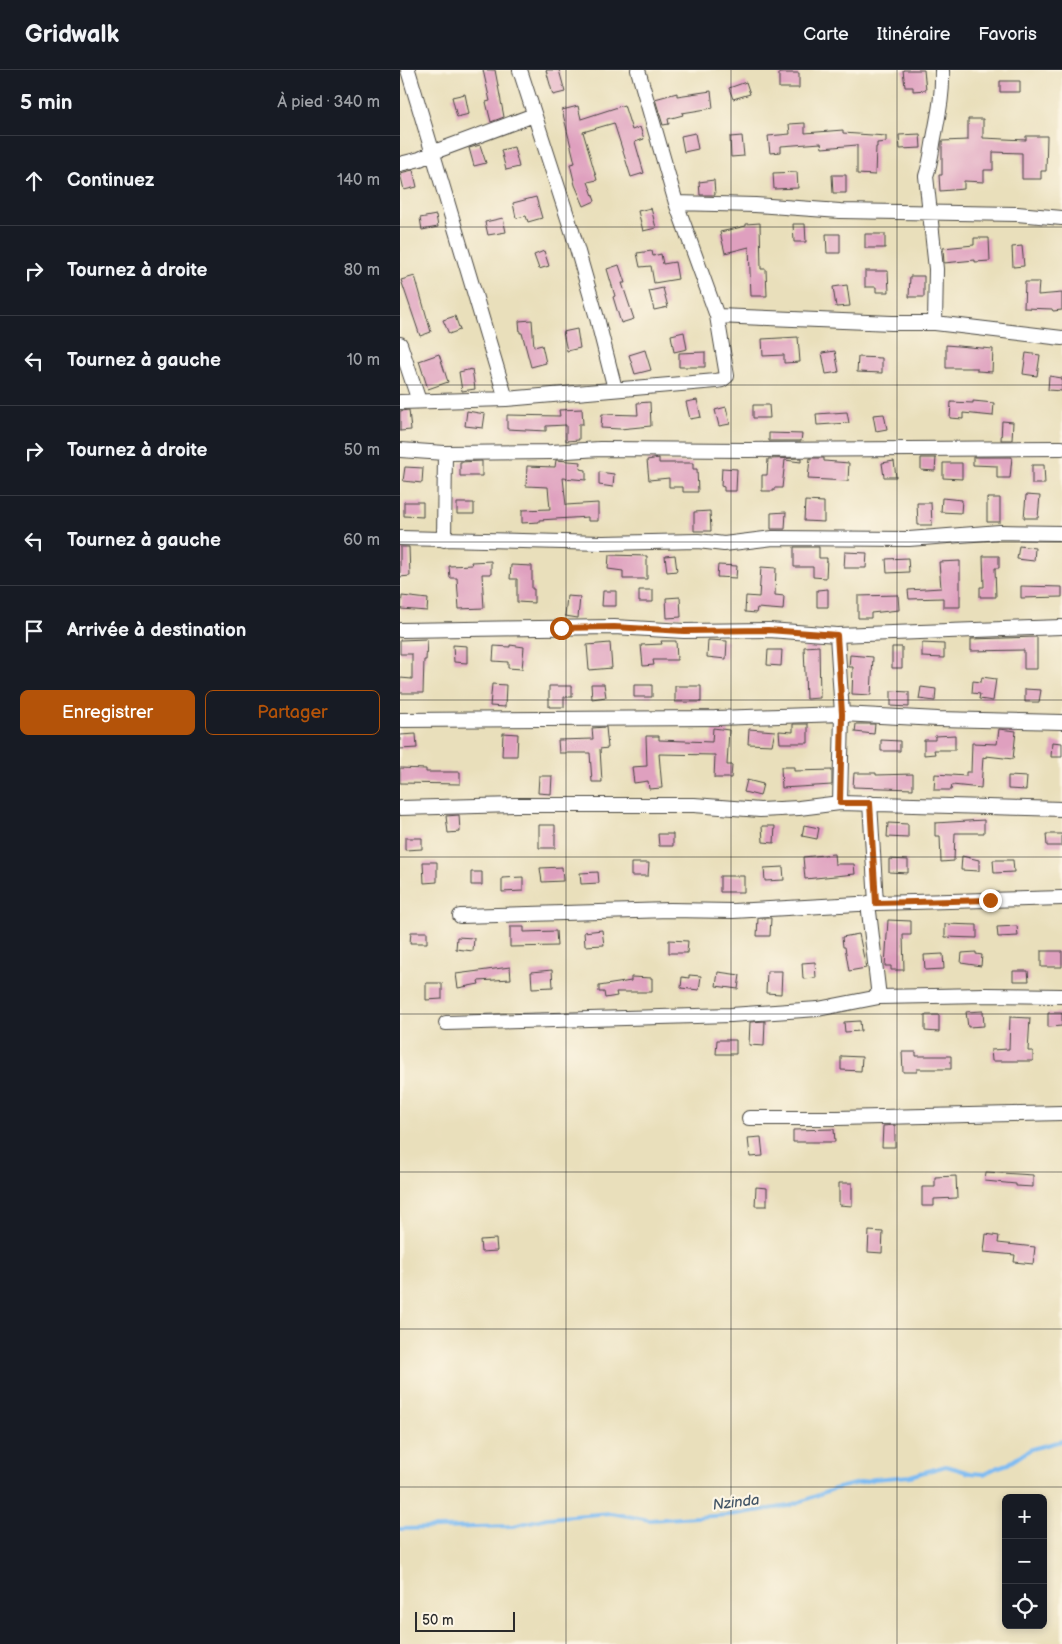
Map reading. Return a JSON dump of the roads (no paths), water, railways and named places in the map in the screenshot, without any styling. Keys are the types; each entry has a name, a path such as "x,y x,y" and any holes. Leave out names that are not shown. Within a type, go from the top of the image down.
{"street":[{"path":"408,70 434,152 506,399"},
{"path":"520,70 574,240 615,389"},
{"path":"400,402 506,399 562,395 722,380 727,376 718,316 676,203 638,70"},
{"path":"936,323 936,269 926,176 931,163 940,108 942,70"},
{"path":"400,164 420,159 534,115"},
{"path":"676,203 754,205 840,211 1017,214 1062,218"},
{"path":"718,316 936,323 1062,338"},
{"path":"400,344 419,401"},
{"path":"400,450 445,453 550,452 600,449 1062,448"},
{"path":"444,540 445,453"},
{"path":"400,538 603,543 698,541 724,544 774,538 909,539 1000,532 1062,533"},
{"path":"400,630 614,627 684,631 768,630 837,635 1062,626"},
{"path":"837,635 842,714 840,803"},
{"path":"400,720 715,718 842,714 938,720 1062,722"},
{"path":"400,808 516,805 694,805 760,810 840,803 870,803 1062,809"},
{"path":"870,803 872,903 879,997"},
{"path":"460,916 670,910 733,911 872,903 1062,898"},
{"path":"446,1023 732,1015 818,1009 879,997 1062,996"},
{"path":"749,1118 1062,1113"}],"waterway":[{"name":"Nzinda","path":"400,1529 513,1526 547,1518 611,1513 649,1520 729,1515 789,1506 834,1489 874,1479 910,1476 946,1466 970,1473 984,1474 1008,1464 1031,1449 1062,1441"}]}
